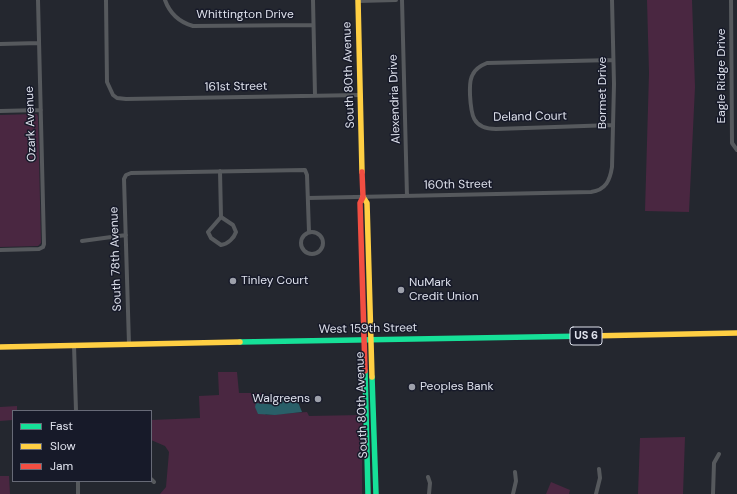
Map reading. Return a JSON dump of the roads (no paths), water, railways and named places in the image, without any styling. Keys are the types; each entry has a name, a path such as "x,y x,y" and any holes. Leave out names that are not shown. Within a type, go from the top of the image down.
{"street":[{"name":"Ozark Avenue","path":"0,250 38,249 43,247 45,241 38,0"},
{"name":"161st Street","path":"106,0 107,82 114,95 118,98 361,94"},
{"name":"Whittington Drive","path":"165,0 169,11 174,16 180,21 193,26 313,25"},
{"path":"313,0 315,95"},
{"path":"358,0 396,0"},
{"name":"South 80th Avenue","path":"358,0 363,197 360,202 368,494"},
{"name":"Alexendria Drive","path":"402,0 407,196"},
{"name":"Bormet Drive","path":"606,185 609,180 612,167 612,0"},
{"name":"Eagle Ridge Drive","path":"731,0 732,142 737,150"},
{"path":"0,44 39,43"},
{"name":"Deland Court","path":"613,60 487,63 474,71 470,83 471,114 477,123 486,128 496,129 613,125"},
{"path":"732,78 737,78"},
{"path":"732,103 737,103"},
{"path":"0,112 41,110"},
{"path":"221,217 233,225 236,232 224,245 221,245 211,238 208,232 221,217 220,171 305,170 307,175 309,232"},
{"name":"South 78th Avenue","path":"129,344 124,179 126,175 220,171"},
{"name":"160th Street","path":"308,198 591,192 597,191 606,185"},
{"name":"South 80th Avenue","path":"363,197 367,203 376,494"},
{"path":"309,232 320,235 323,241 322,248 318,253 314,254 303,251 300,244 303,236 309,232"},
{"path":"82,241 126,235"},
{"name":"West 159th Street","path":"0,346 737,333"},
{"path":"74,345 76,410"},
{"path":"713,494 713,466 719,454"},
{"path":"596,494 600,478 599,469"},
{"path":"513,494 516,481 515,472"},
{"path":"428,477 430,483 429,494"},
{"path":"78,482 78,494"}],"water":[{"path":"290,397 298,402 302,412 275,415 258,414 255,407 256,403 278,405 281,400"}],"place":[{"name":"Tinley Court","path":"233,281"},
{"name":"NuMark Credit Union","path":"401,290"},
{"name":"Peoples Bank","path":"412,387"},
{"name":"Walgreens","path":"318,399"}]}
